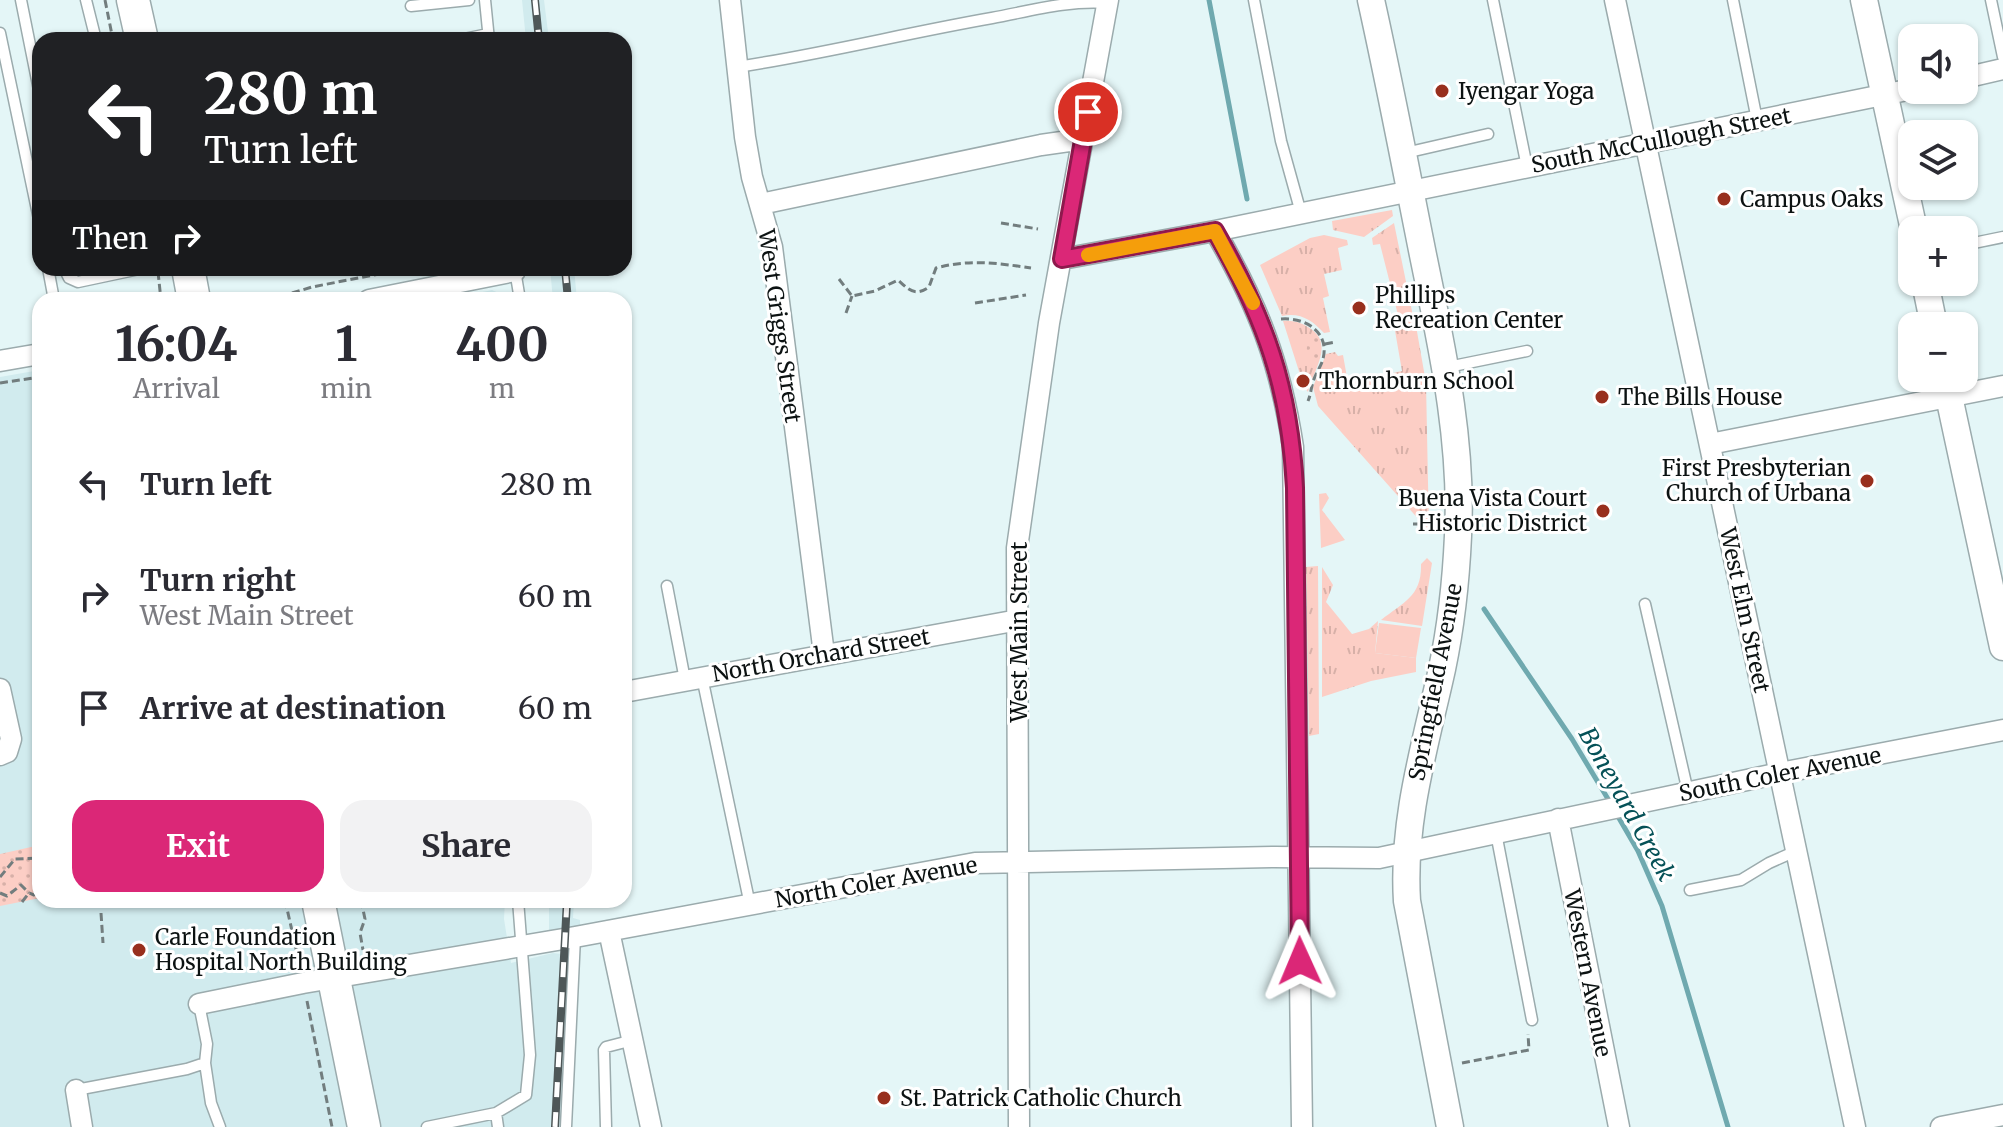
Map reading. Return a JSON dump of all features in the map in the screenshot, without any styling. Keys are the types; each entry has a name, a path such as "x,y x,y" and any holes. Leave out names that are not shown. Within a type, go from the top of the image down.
{"main road":[{"path":"133,0 140,32"},
{"path":"320,908 364,1127"}],"street":[{"name":"West Griggs Street","path":"730,0 745,137 752,177 772,247 824,654"},
{"name":"Springfield Avenue","path":"1371,0 1446,367 1458,464 1458,539 1442,666 1415,780 1406,854 1407,901 1450,1127"},
{"name":"West Elm Street","path":"1615,0 1855,1127"},
{"path":"1864,0 1911,216"},
{"name":"West Main Street","path":"1019,1127 1017,548 1049,323 1108,2"},
{"path":"1978,75 2003,69"},
{"name":"South McCullough Street","path":"1062,259 1215,231 1898,92"},
{"path":"761,204 1041,145 1083,139"},
{"path":"1215,231 1248,291 1271,348 1286,403 1293,447 1302,1127"},
{"path":"406,292 479,276"},
{"path":"0,361 32,355"},
{"path":"1978,386 2003,386"},
{"path":"1710,444 1926,392"},
{"path":"1948,392 2003,647"},
{"name":"North Orchard Street","path":"632,690 1018,620"},
{"path":"0,689 11,739 7,752 0,755"},
{"name":"South Coler Avenue","path":"1558,819 2003,730"},
{"name":"North Coler Avenue","path":"199,1004 975,863 1379,858 1558,819"},
{"name":"Western Avenue","path":"1558,819 1619,1127"},
{"path":"609,931 651,1127"},
{"path":"76,1090 82,1127"},
{"path":"1941,1127 2003,1115"}],"lane":[{"path":"21,0 32,47"},
{"path":"85,0 94,32"},
{"path":"411,6 469,0"},
{"path":"485,0 488,32"},
{"path":"1254,0 1281,141 1298,193 1301,213"},
{"path":"1493,0 1527,167"},
{"path":"1733,0 1757,120"},
{"path":"1991,0 2003,57"},
{"path":"737,67 803,57 1083,1 1108,2"},
{"path":"0,33 32,186"},
{"path":"1403,154 1488,134"},
{"path":"1978,242 2003,237"},
{"path":"68,276 78,282 106,276"},
{"path":"1446,367 1527,351"},
{"path":"667,586 750,905"},
{"path":"1645,604 1688,792"},
{"path":"1496,833 1532,1020"},
{"path":"1690,890 1741,880 1796,851"},
{"path":"427,1127 496,1113 526,1095 530,1076 519,908"},
{"path":"566,1127 575,937"},
{"path":"199,1004 207,1044 205,1063 211,1103 220,1127"},
{"path":"606,1127 604,1050 633,1040"},
{"path":"76,1090 205,1063"},
{"path":"496,1113 498,1127"}],"path":[{"path":"105,0 111,32"},
{"path":"1001,223 1038,229"},
{"path":"852,296 875,291 898,280 907,291 923,291 929,287 936,268 953,263 981,261 1031,268"},
{"path":"295,292 369,276"},
{"path":"839,279 852,296"},
{"path":"975,303 1026,295"},
{"path":"846,313 852,296"},
{"path":"1281,319 1308,324 1318,332 1325,344 1308,401"},
{"path":"1325,344 1335,342"},
{"path":"0,383 32,378"},
{"path":"1413,524 1437,524"},
{"path":"0,877 15,859 32,858"},
{"path":"0,893 7,896 21,885 32,894"},
{"path":"22,902 29,893"},
{"path":"287,908 302,972"},
{"path":"363,908 365,919 360,933 363,950"},
{"path":"101,913 103,943"},
{"path":"305,992 332,1127"},
{"path":"1458,1064 1529,1050 1527,1037 1532,1020"}],"shaded area":[{"path":"522,0 544,0 548,32 525,32"},
{"path":"551,276 575,276 576,292 552,292"},
{"path":"32,371 32,908 505,908 511,963 553,953 570,955 564,1127 0,1127 0,377"},
{"path":"549,908 574,908 573,918 580,920 580,926 549,931"}],"green space":[{"path":"1392,210 1393,216 1364,237 1333,230 1332,221"},
{"path":"1394,223 1413,316 1399,319 1380,244 1373,245 1372,238"},
{"path":"1324,235 1347,240 1348,245 1338,248 1342,270 1324,274 1329,296 1323,298 1330,332 1324,333 1305,318 1282,316 1260,265 1310,238"},
{"path":"1415,320 1426,383 1429,531 1318,406 1313,387 1326,354 1335,352 1338,356 1343,355 1348,383 1402,371 1394,325"},
{"path":"1283,321 1305,325 1321,341 1320,357 1308,392 1304,387"},
{"path":"1307,335 1320,341 1321,354 1318,358 1308,360 1306,357 1304,339"},
{"path":"1326,493 1329,498 1322,510 1345,540 1321,548 1319,494"},
{"path":"1427,558 1432,563 1422,626 1381,620 1415,591 1421,564"},
{"path":"1318,566 1319,734 1309,736 1306,567"},
{"path":"1322,567 1333,585 1326,602 1352,634 1369,629 1378,621 1375,653 1416,658 1416,672 1371,681 1322,697"},
{"path":"1379,623 1421,628 1416,658 1375,653"},
{"path":"32,847 32,900 0,906 0,854"}],"waterway":[{"name":"Boneyard Creek","path":"1209,0 1247,199"},
{"name":"Boneyard Creek","path":"1484,609 1572,739 1611,804"},
{"name":"Boneyard Creek","path":"1616,813 1638,851 1662,906 1728,1127"}],"railway":[{"path":"535,0 538,32"},
{"path":"566,276 567,292"},
{"path":"555,1127 567,908"}],"slow traffic":[{"path":"1088,255 1215,231 1253,303"}],"place":[{"name":"Iyengar Yoga","path":"1442,91"},
{"name":"Campus Oaks","path":"1724,199"},
{"name":"Phillips Recreation Center","path":"1359,308"},
{"name":"Thornburn School","path":"1303,381"},
{"name":"The Bills House","path":"1602,397"},
{"name":"First Presbyterian Church of Urbana","path":"1867,481"},
{"name":"Buena Vista Court Historic District","path":"1603,511"},
{"name":"Carle Foundation Hospital North Building","path":"139,950"},
{"name":"St. Patrick Catholic Church","path":"884,1098"}],"route":[{"path":"1088,112 1062,259 1215,231 1248,291 1276,361 1290,425 1295,488 1300,961"}]}
